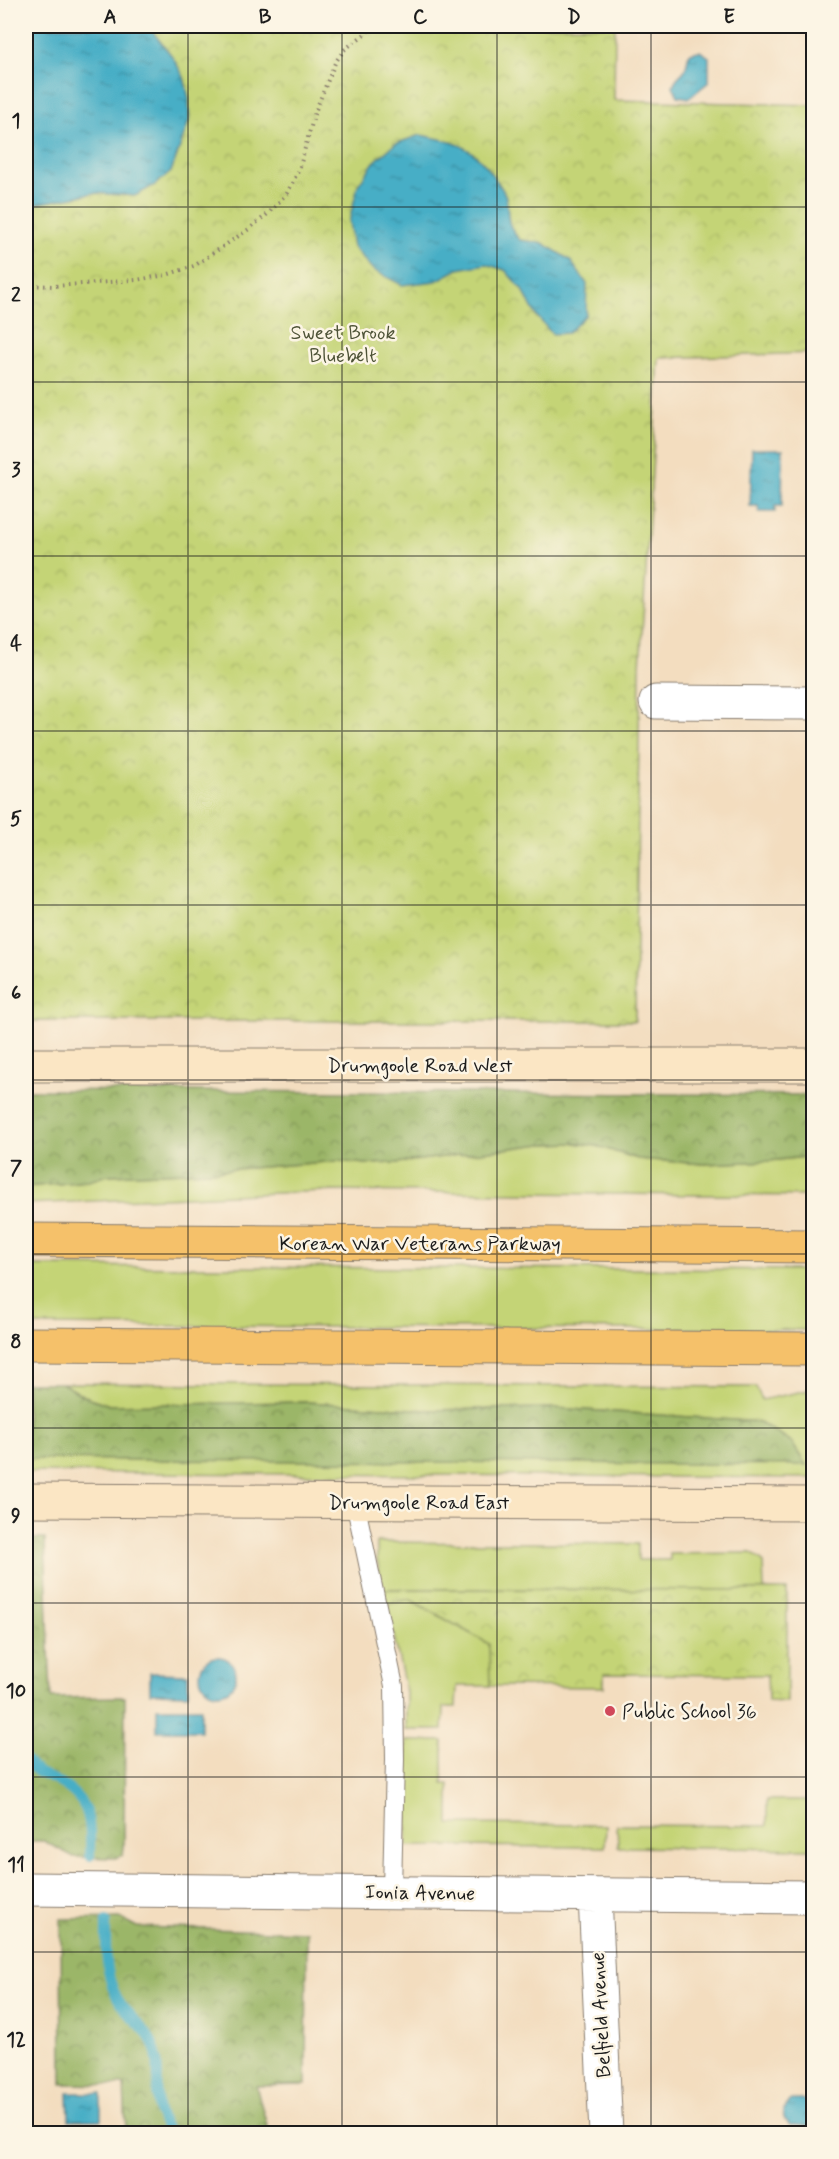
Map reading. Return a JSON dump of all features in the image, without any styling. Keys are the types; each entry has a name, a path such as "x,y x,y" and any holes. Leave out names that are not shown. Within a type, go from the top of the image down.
{"highway":[{"name":"Korean War Veterans Parkway","path":"26,1240 813,1246"},
{"path":"26,1344 813,1349"}],"main road":[{"name":"Drumgoole Road West","path":"26,1065 813,1065"},
{"name":"Drumgoole Road East","path":"26,1500 813,1504"}],"street":[{"path":"656,702 813,703"},
{"name":"Ionia Avenue","path":"26,1889 813,1897"},
{"name":"Belfield Avenue","path":"594,1896 606,2133"}],"lane":[{"path":"355,1502 394,1686 392,1892"}],"path":[{"path":"26,285 55,286 136,280 166,275 194,266 249,229 270,213 288,193 299,170 312,122 335,63 344,50 375,26"}],"green space":[{"name":"Sweet Brook Bluebelt","path":"26,26 615,26 614,100 813,105 813,353 659,358 640,667 635,1021 26,1021"},
{"path":"26,1090 813,1095 813,1156 704,1164 638,1159 597,1146 575,1143 542,1144 397,1163 366,1164 338,1161 210,1171 108,1175 88,1181 26,1187"},
{"path":"575,1143 597,1146 638,1159 704,1164 814,1156 813,1196 324,1191 26,1204 26,1187 88,1181 108,1175 210,1171 338,1161 366,1164 397,1163 542,1144"},
{"path":"26,1266 813,1270 813,1330 26,1325"},
{"path":"26,1383 62,1383 82,1395 109,1405 307,1402 427,1410 554,1408 760,1422 792,1443 806,1465 26,1459"},
{"path":"62,1383 756,1387 762,1400 813,1389 813,1478 26,1472 26,1459 805,1464 792,1443 760,1422 554,1408 427,1410 307,1402 109,1405 82,1395"},
{"path":"26,1539 45,1539 51,1698 125,1697 124,1847 123,1855 115,1858 74,1857 44,1841 26,1841"},
{"path":"377,1542 638,1544 638,1560 670,1560 670,1554 751,1553 763,1562 764,1590 383,1589 377,1559"},
{"path":"383,1589 787,1590 787,1702 768,1701 767,1675 604,1674 604,1687 490,1686 489,1644 410,1599 387,1604"},
{"path":"409,1599 490,1644 490,1686 457,1686 456,1707 444,1707 443,1730 406,1730 406,1692 387,1604"},
{"path":"406,1741 443,1741 443,1784 449,1784 449,1824 606,1825 605,1847 407,1846"},
{"path":"767,1800 813,1800 813,1849 618,1847 617,1825 767,1826"},
{"path":"120,1918 137,1927 307,1932 306,2085 256,2086 269,2133 126,2133 124,2085 62,2084 61,1919"}],"water":[{"path":"26,26 151,26 152,31 172,56 184,77 189,99 189,121 171,172 155,185 135,196 94,193 26,206"},
{"path":"700,51 709,57 709,82 689,98 678,96 673,86 675,81 684,71 689,55"},
{"path":"420,135 453,143 479,158 504,192 508,220 520,240 543,243 570,260 587,284 586,315 568,333 552,334 536,315 523,291 505,270 486,264 458,269 436,281 402,285 373,270 353,247 349,222 358,185 374,162 395,144"},
{"path":"752,449 783,449 782,506 775,506 775,512 759,512 758,506 750,506"},
{"path":"218,1657 231,1662 236,1675 231,1688 218,1693 205,1688 200,1675 205,1662"},
{"path":"150,1673 188,1674 188,1694 150,1693"},
{"path":"157,1708 201,1708 201,1731 157,1731"},
{"path":"68,2093 101,2093 101,2120 69,2120"},
{"path":"791,2100 813,2100 813,2126 790,2125 784,2118 783,2111"}],"waterway":[{"path":"26,1760 34,1769 65,1786 81,1801 86,1810 90,1830 90,1856"},
{"path":"106,1921 107,1964 112,1986 122,2005 149,2036 155,2049 159,2112 170,2134"}],"place":[{"name":"Public School 36","path":"610,1711"}]}
